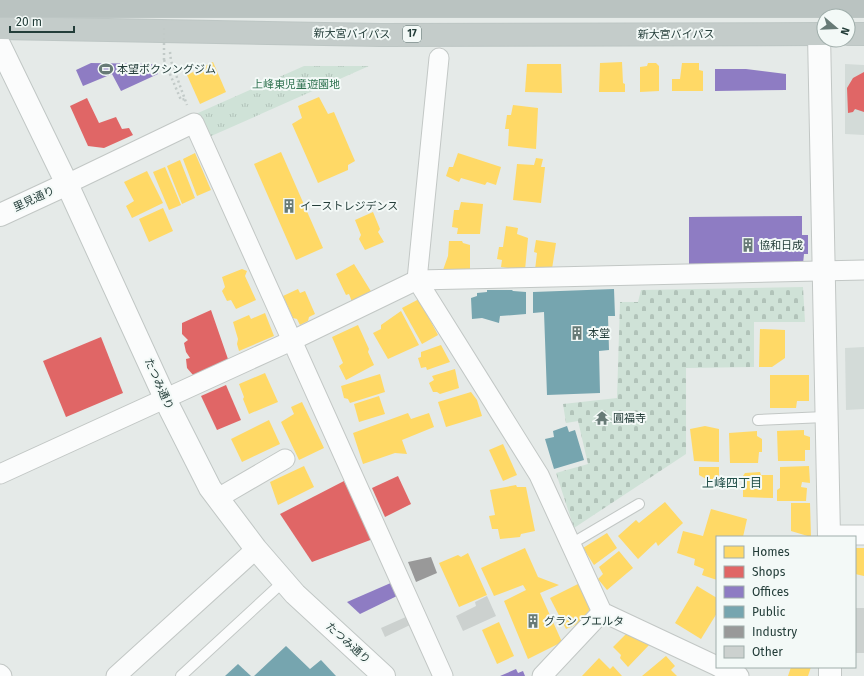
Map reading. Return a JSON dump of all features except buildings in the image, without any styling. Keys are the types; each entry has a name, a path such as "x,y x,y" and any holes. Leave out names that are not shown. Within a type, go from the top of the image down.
{"highway":[{"path":"0,6 864,6"},
{"name":"新大宮バイパス","path":"0,28 380,34 816,34"}],"main road":[{"name":"たつみ通り","path":"0,46 68,184 170,408 200,468 218,498 256,549 284,581 333,631 384,676"},
{"path":"822,48 825,417 829,536"},
{"name":"里見通り","path":"0,215 68,184"}],"street":[{"path":"439,58 417,280 540,475 602,612 716,665"},
{"path":"68,184 194,123 291,342 444,676"},
{"path":"0,474 291,342 417,280 864,270"},
{"path":"218,498 285,459"},
{"path":"829,536 864,535"},
{"path":"116,676 256,549"},
{"path":"542,676 602,612"},
{"path":"722,668 739,676"}],"lane":[{"path":"758,420 825,417"},
{"path":"571,544 639,504"},
{"path":"181,676 284,581"}],"path":[{"path":"164,22 164,60 181,100 185,99"},
{"path":"170,52 171,61 194,123"}],"shaded area":[{"path":"845,64 864,65 864,135 845,134"},
{"path":"864,347 864,409 846,410 845,348"}],"green space":[{"name":"上峰東児童遊園地","path":"304,66 369,66 209,137 198,113"},
{"path":"803,287 805,322 754,322 754,367 686,368 686,454 574,528 556,473 588,464 578,421 566,423 563,404 617,398 620,302 638,302 641,290"}],"place":[{"name":"本望ボクシングジム","path":"106,69"},
{"name":"イーストレジデンス","path":"289,206"},
{"name":"協和日成","path":"748,245"},
{"name":"本堂","path":"577,333"},
{"name":"圓福寺","path":"602,418"},
{"name":"グラン プエルタ","path":"533,621"}],"district":[{"name":"上峰四丁目","path":"732,483"}]}
